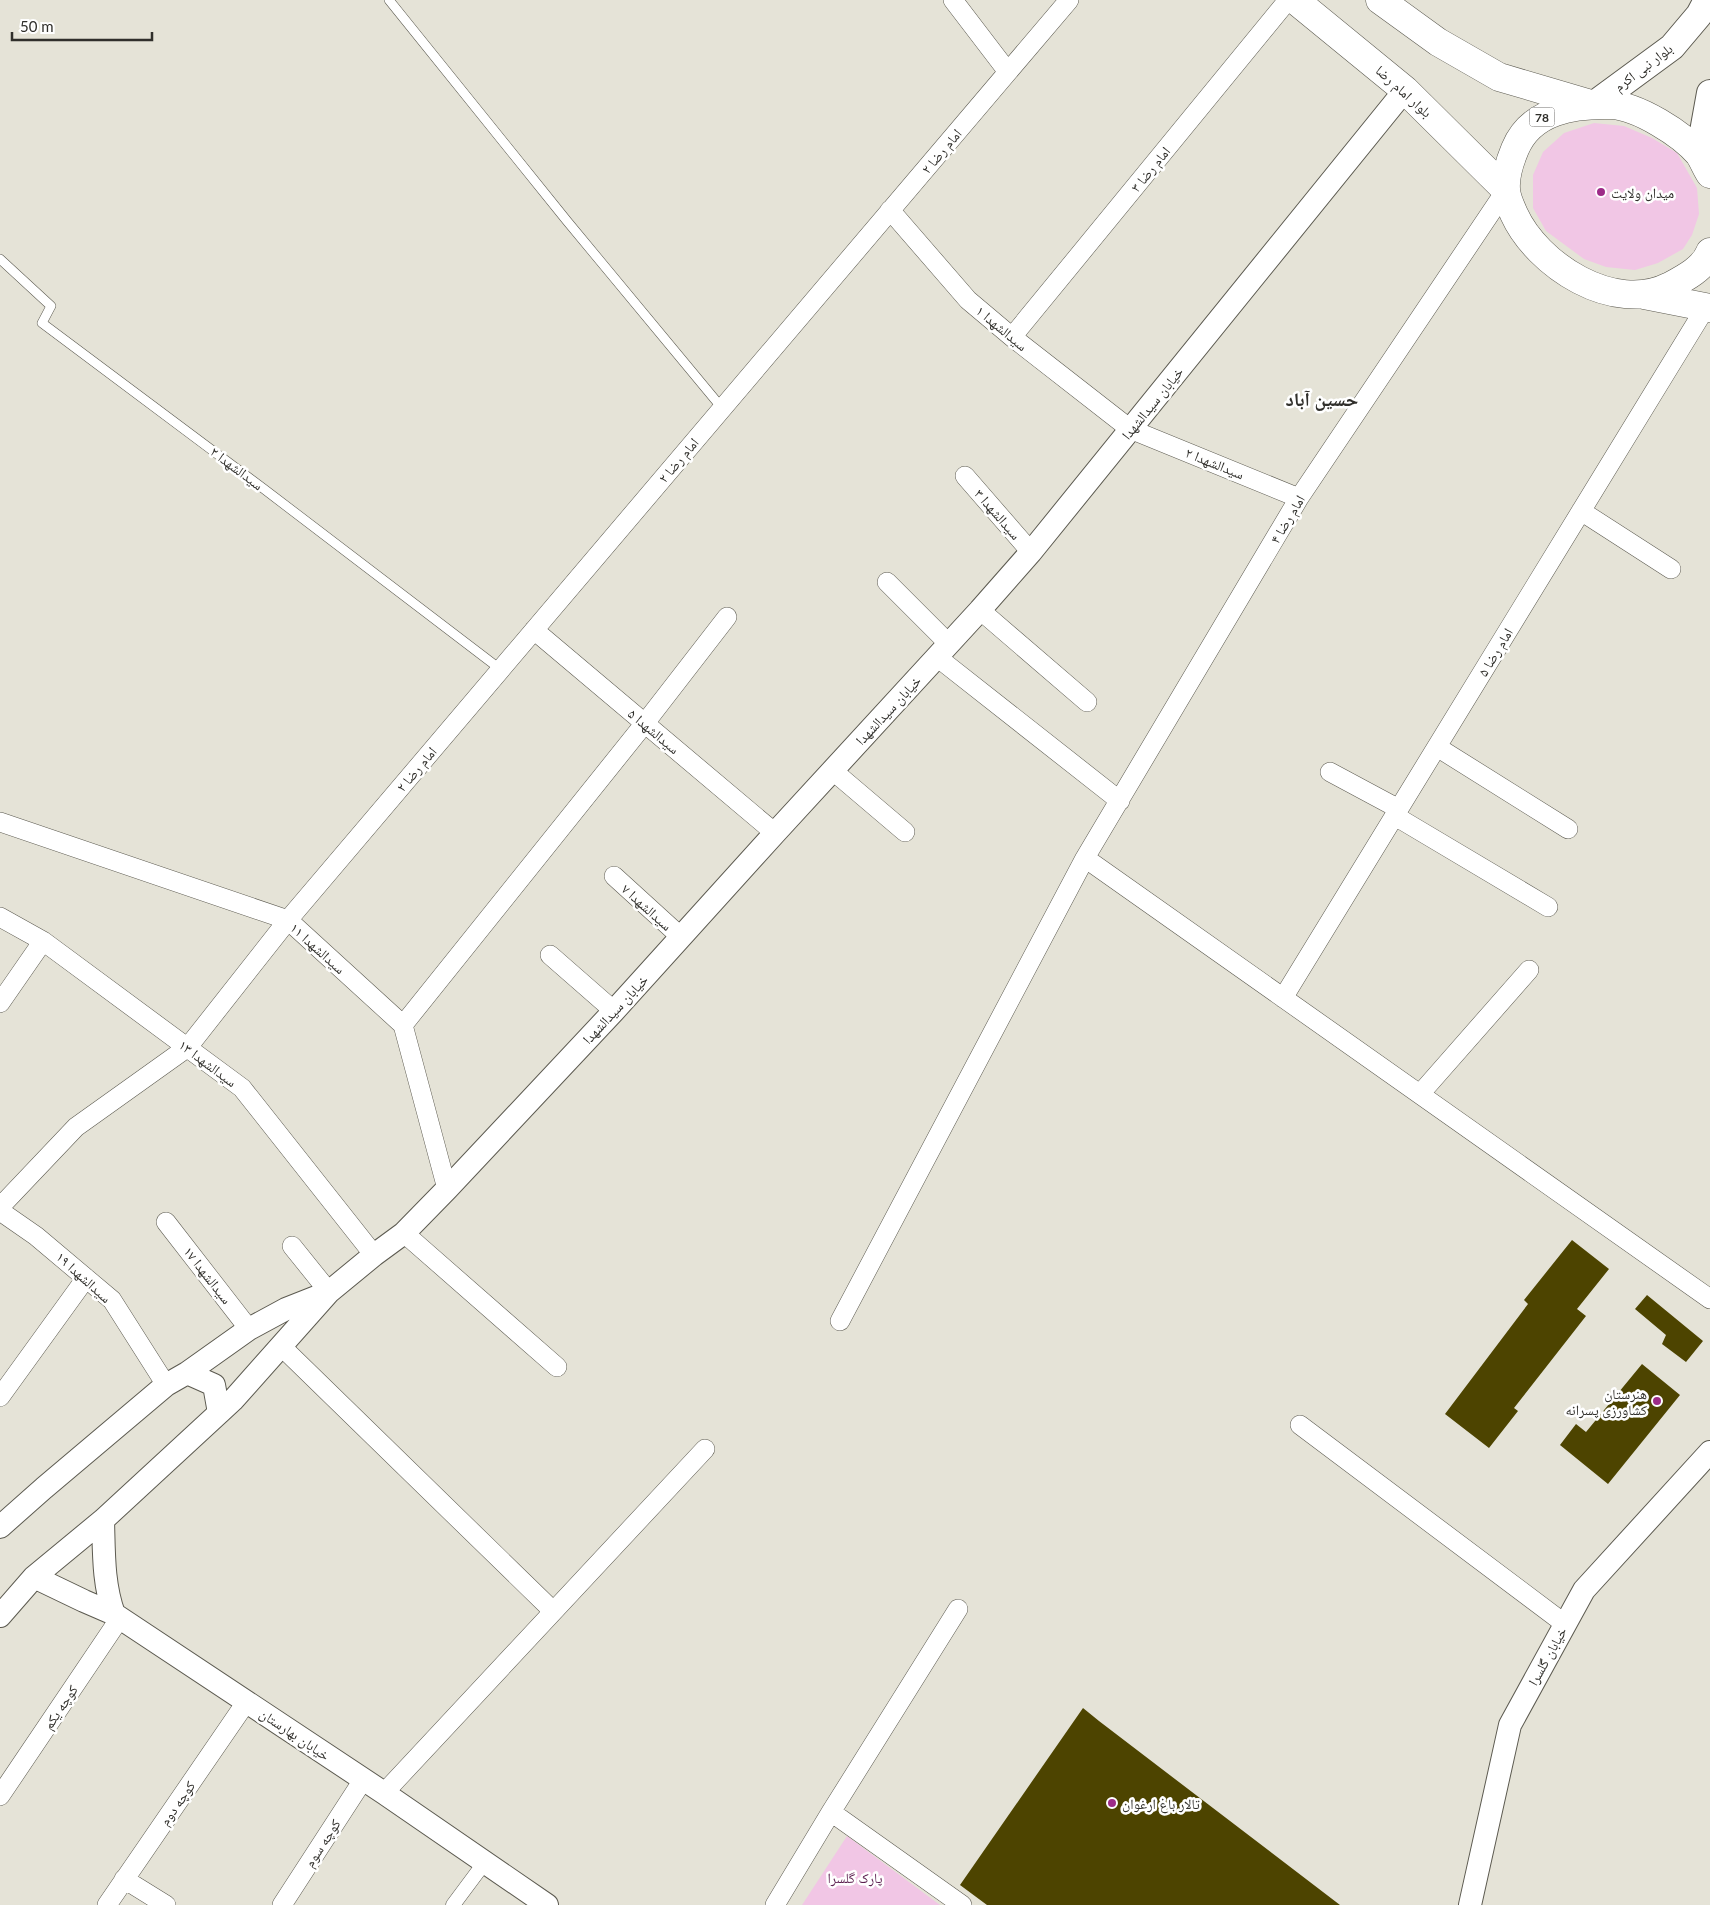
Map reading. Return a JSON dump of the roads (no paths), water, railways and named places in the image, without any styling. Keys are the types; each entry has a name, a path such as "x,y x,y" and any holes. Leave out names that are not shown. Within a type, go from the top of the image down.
{"main road":[{"name":"بلوار امام رضا","path":"1295,0 1405,90 1506,190"},
{"name":"78","path":"1380,0 1438,42 1499,77 1593,105"},
{"name":"بلوار نبی اکرم","path":"1593,105 1672,47 1699,15 1707,0"},
{"path":"1704,164 1710,93"},
{"name":"78","path":"1704,164 1662,123 1618,106 1593,105 1558,110 1539,118 1519,138 1508,165 1506,190 1520,227 1534,245 1570,276 1614,294 1640,294 1708,307"},
{"name":"78","path":"1640,294 1665,288 1690,276 1710,252"}],"street":[{"path":"953,0 1008,72"},
{"name":"امام رضا ۲","path":"0,1209 76,1127 188,1047 288,920 1069,0"},
{"name":"امام رضا ۳","path":"1012,337 1288,0"},
{"name":"خیابان سیدالشهدا","path":"329,1292 404,1233 448,1188 614,1011 980,610 1031,552 1405,90"},
{"name":"امام رضا ۴","path":"840,1321 1086,858 1299,498 1506,190"},
{"name":"سیدالشهدا ۱","path":"890,210 968,300 1012,337 1130,429"},
{"name":"امام رضا ۵","path":"1283,998 1708,307"},
{"name":"سیدالشهدا ۲","path":"1130,429 1299,498"},
{"name":"سیدالشهدا ۳","path":"965,476 1031,552"},
{"path":"1581,511 1671,570"},
{"path":"887,582 943,650 1120,801"},
{"path":"980,610 1086,702"},
{"path":"448,1188 403,1025 645,723 727,616"},
{"name":"سیدالشهدا ۵","path":"534,630 775,833"},
{"path":"1437,747 1568,829"},
{"path":"832,770 905,832"},
{"path":"1330,772 1548,907"},
{"name":"سیدالشهدا ۱۱","path":"0,822 288,920 403,1025"},
{"path":"1086,858 1710,1299"},
{"name":"سیدالشهدا ۷","path":"614,876 681,937"},
{"name":"سیدالشهدا ۱۳","path":"0,917 43,941 242,1088 374,1255"},
{"path":"0,1003 43,941"},
{"path":"550,955 614,1011"},
{"path":"1420,1094 1529,970"},
{"name":"سیدالشهدا ۱۹","path":"0,1209 36,1236 112,1300 166,1385"},
{"name":"سیدالشهدا ۱۷","path":"166,1222 249,1329"},
{"path":"404,1233 557,1367"},
{"path":"292,1246 329,1292"},
{"path":"0,1397 86,1278"},
{"path":"0,1527 166,1385 187,1373 249,1329 286,1309 329,1292"},
{"path":"0,1616 34,1577 103,1520 219,1413 329,1292"},
{"path":"281,1346 553,1611"},
{"path":"187,1373 214,1385 219,1413"},
{"path":"1300,1425 1565,1624"},
{"path":"384,1793 705,1449"},
{"name":"خیابان گلسرا","path":"1470,1905 1510,1725 1584,1590 1710,1452"},
{"path":"103,1520 108,1598 117,1616"},
{"name":"خیابان بهارستان","path":"34,1577 117,1616 384,1793 547,1905"},
{"path":"775,1905 958,1609"},
{"name":"کوچه یکم","path":"0,1796 117,1616"},
{"name":"کوچه دوم","path":"107,1905 247,1701"},
{"name":"کوچه سوم","path":"282,1905 363,1780"},
{"path":"831,1812 962,1905"},
{"path":"454,1905 485,1862"},
{"path":"124,1879 166,1905"}],"lane":[{"path":"389,0 722,408"},
{"name":"سیدالشهدا ۲","path":"0,259 51,306 42,323 500,669"}],"place":[{"name":"میدان ولایت","path":"1601,192"},
{"name":"هنرستان کشاورزی پسرانه","path":"1657,1401"},
{"name":"تالار باغ ارغوان","path":"1112,1803"}],"district":[{"name":"حسین آباد","path":"1322,398"}],"park label":[{"name":"پارک گلسرا","path":"855,1877"}]}
